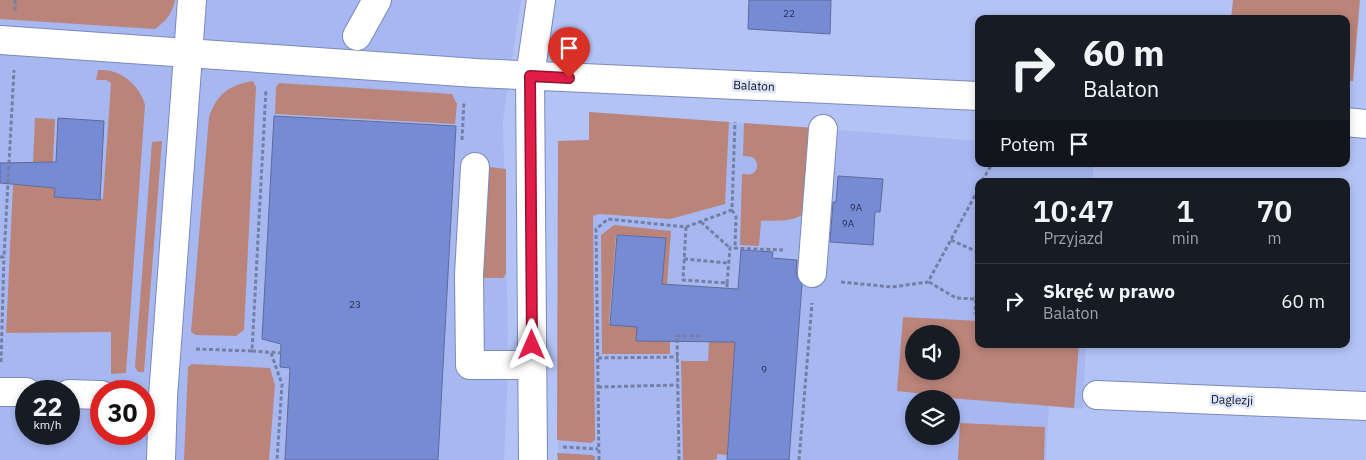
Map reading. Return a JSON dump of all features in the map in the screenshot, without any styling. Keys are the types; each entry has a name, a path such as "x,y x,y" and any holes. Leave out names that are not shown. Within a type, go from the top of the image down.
{"street":[{"path":"155,387 189,53 192,0"},
{"path":"356,36 377,0"},
{"path":"533,460 530,76 541,0"},
{"name":"Balaton","path":"0,40 530,76 975,96"},
{"path":"1350,122 1366,124"},
{"path":"814,268 823,128"},
{"path":"475,167 469,275 470,366 532,365"},
{"path":"0,392 15,392"},
{"name":"Daglezji","path":"1098,395 1366,406"},
{"path":"155,406 161,460"}],"path":[{"path":"1,365 2,257 14,69"},
{"path":"252,352 266,87"},
{"path":"463,118 464,104"},
{"path":"735,247 736,217 732,210 736,122"},
{"path":"984,178 990,167"},
{"path":"928,282 975,195"},
{"path":"598,460 596,229 608,219 686,227 732,210"},
{"path":"700,222 730,248"},
{"path":"686,227 683,280 727,283"},
{"path":"951,240 975,251"},
{"path":"730,248 735,247 892,287 928,282 956,298 975,299"},
{"path":"726,289 730,248"},
{"path":"684,259 728,263"},
{"path":"800,460 814,268"},
{"path":"678,460 677,336 703,336"},
{"path":"195,349 281,354"},
{"path":"270,353 282,384 277,460"},
{"path":"598,358 678,357"},
{"path":"598,387 678,385"},
{"path":"557,446 598,449"}],"shaded area":[{"path":"0,0 521,0 503,120 508,337 504,460 0,460"},
{"path":"0,0 175,0 168,17 155,29 0,19"},
{"path":"1233,0 1360,0 1353,81 1350,81 1350,15 1231,15"},
{"path":"98,70 112,71 124,77 138,89 145,105 126,373 111,374 111,332 6,333 13,185 55,187 54,197 103,199 111,83 106,80 96,80"},
{"path":"253,81 256,87 244,330 236,336 196,335 191,332 209,117 216,102 225,92 237,85"},
{"path":"279,83 452,94 457,104 455,124 275,114 276,87"},
{"path":"589,112 975,141 975,167 1093,167 1093,178 975,178 975,348 1086,348 1083,409 1049,406 1046,460 558,460 558,141 589,140"},
{"path":"589,112 729,122 725,204 670,219 599,214 593,216 595,440 591,443 557,440 558,141 589,140"},
{"path":"35,118 55,119 53,162 33,162"},
{"path":"744,123 816,128 806,212 796,218 779,221 761,221 759,246 740,245 742,174 754,173 757,169 754,159 750,156 743,156"},
{"path":"162,141 144,372 138,372 135,367 152,142"},
{"path":"489,167 506,169 506,274 503,278 483,278"},
{"path":"614,225 671,231 667,285 662,284 666,238 616,235 609,324 637,327 636,341 670,341 670,354 602,354 601,235"},
{"path":"903,317 975,321 975,348 1079,348 1074,408 960,399 960,390 897,391"},
{"path":"735,341 727,455 717,454 717,459 712,460 683,460 681,361 708,361 709,342"},
{"path":"192,364 270,368 275,385 269,460 184,460 188,367"},
{"path":"960,423 1045,427 1044,460 958,460"},
{"path":"557,453 592,455 595,457 595,460 558,460"}],"building":[{"path":"749,0 831,0 830,34 748,29"},
{"path":"274,116 456,126 438,460 285,460 290,368 280,367 281,344 262,339"},
{"path":"58,118 104,121 100,200 54,197 55,188 0,183 0,163 56,162"},
{"path":"838,176 883,179 880,212 875,212 873,245 830,242 833,202 836,202"},
{"path":"617,235 666,238 662,284 738,289 741,250 773,252 772,258 797,260 796,272 802,284 789,460 727,460 735,342 636,341 637,327 610,325"}],"route":[{"path":"532,345 530,76 569,78"}]}
